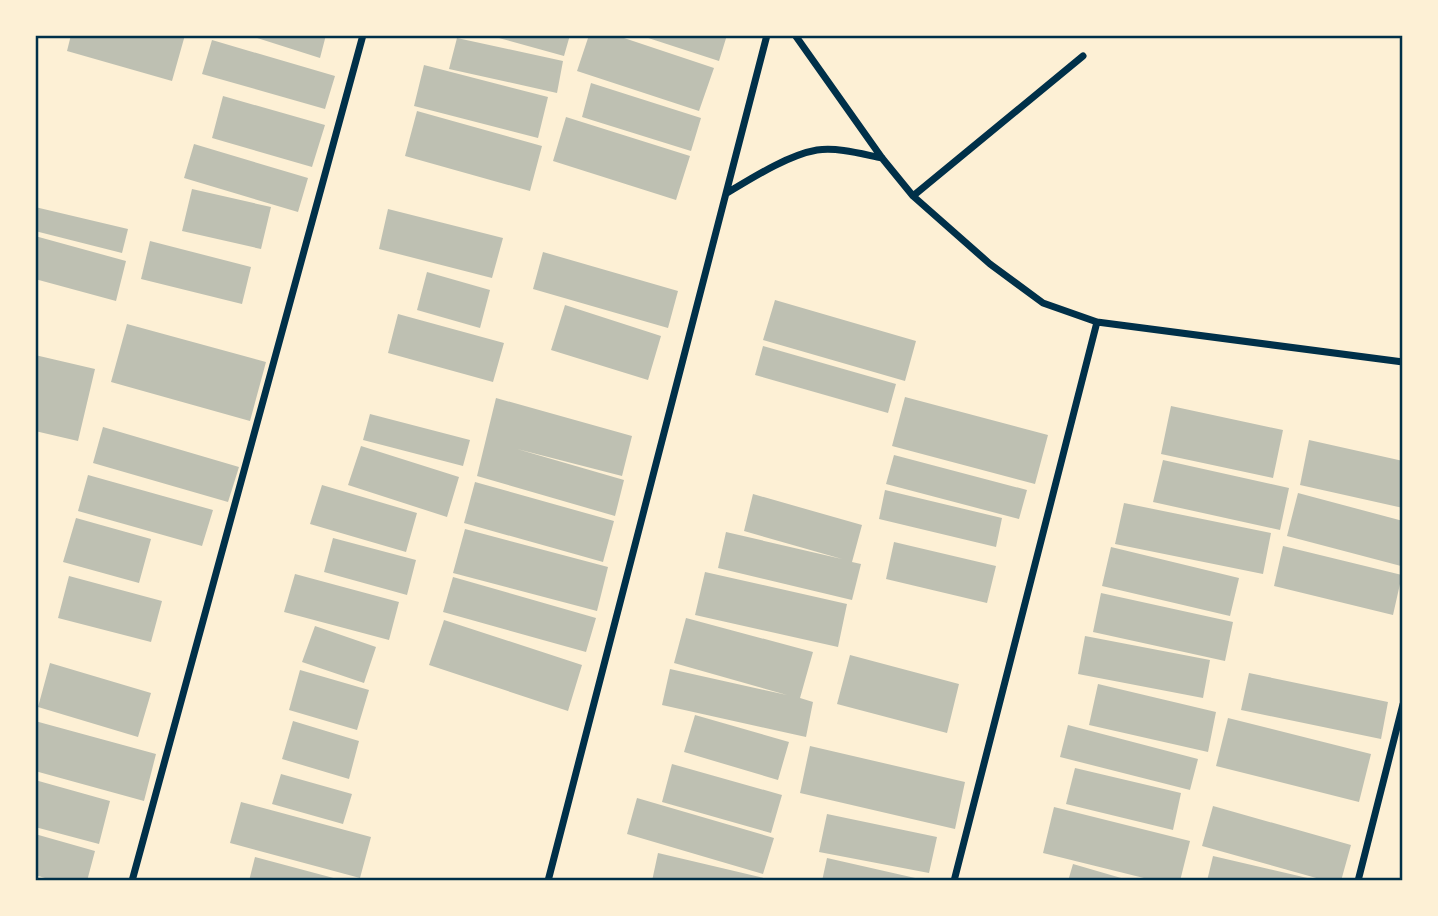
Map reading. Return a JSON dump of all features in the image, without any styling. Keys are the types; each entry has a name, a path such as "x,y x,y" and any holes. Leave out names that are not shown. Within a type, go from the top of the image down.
{"street":[{"path":"132,881 363,35"},
{"path":"548,881 767,35"},
{"path":"795,35 913,196 990,264 1043,303 1097,322 1403,362"},
{"path":"913,196 1083,56"},
{"path":"727,192 774,166 816,150 846,151 883,158"},
{"path":"954,881 1097,322"},
{"path":"1358,881 1403,704"}],"building":[{"path":"71,35 185,35 172,81 67,51"},
{"path":"248,35 326,35 320,58"},
{"path":"488,35 570,35 564,56"},
{"path":"589,35 615,35 714,68 699,111 577,71"},
{"path":"639,35 727,35 719,61"},
{"path":"457,38 563,61 557,93 449,69"},
{"path":"212,40 335,76 325,109 202,74"},
{"path":"424,65 548,97 538,138 414,106"},
{"path":"591,83 701,118 691,151 582,117"},
{"path":"223,96 325,125 312,167 212,138"},
{"path":"417,111 542,146 530,191 405,156"},
{"path":"566,117 690,156 676,200 553,161"},
{"path":"194,144 308,178 298,212 184,178"},
{"path":"192,189 271,207 261,249 182,231"},
{"path":"35,207 128,229 122,253 35,231"},
{"path":"388,209 503,238 492,278 379,249"},
{"path":"35,236 126,261 116,301 35,279"},
{"path":"150,241 251,267 242,304 141,279"},
{"path":"543,252 678,291 668,328 533,289"},
{"path":"427,272 490,290 480,328 417,310"},
{"path":"775,300 916,341 905,381 763,340"},
{"path":"565,305 661,336 648,380 551,350"},
{"path":"398,314 504,343 493,382 388,353"},
{"path":"127,324 266,362 250,421 111,382"},
{"path":"763,346 896,384 888,413 755,375"},
{"path":"35,355 95,369 78,441 35,431"},
{"path":"905,397 1048,435 1035,484 892,446"},
{"path":"496,398 632,436 622,476 517,449 624,480 615,516 477,476"},
{"path":"1171,406 1283,430 1273,478 1161,454"},
{"path":"370,414 470,440 463,466 363,440"},
{"path":"103,427 239,467 228,502 93,463"},
{"path":"1309,440 1403,461 1403,508 1300,485"},
{"path":"361,446 459,477 447,517 348,485"},
{"path":"894,455 1027,490 1019,519 886,484"},
{"path":"1163,460 1289,488 1280,530 1153,502"},
{"path":"88,475 213,510 202,546 78,511"},
{"path":"475,482 614,521 603,562 464,523"},
{"path":"322,485 417,513 406,552 310,524"},
{"path":"885,490 1002,518 996,547 879,519"},
{"path":"1298,493 1403,521 1401,566 1287,536"},
{"path":"753,494 862,525 852,562 861,564 852,600 718,568 726,532 842,559 744,531"},
{"path":"1124,503 1271,533 1263,574 1115,544"},
{"path":"76,518 151,539 139,583 63,562"},
{"path":"465,529 608,567 597,611 453,573"},
{"path":"333,538 416,560 407,595 324,572"},
{"path":"894,542 996,566 987,603 886,579"},
{"path":"1283,546 1402,575 1393,615 1274,586"},
{"path":"1111,547 1239,578 1230,616 1102,586"},
{"path":"705,572 847,604 838,647 695,615"},
{"path":"295,574 399,602 389,640 284,612"},
{"path":"69,576 162,601 151,642 58,618"},
{"path":"453,577 596,618 586,652 443,612"},
{"path":"1101,593 1233,622 1225,661 1093,632"},
{"path":"686,618 813,652 800,698 813,702 806,737 662,705 670,669 787,695 674,663"},
{"path":"444,620 582,665 568,711 429,665"},
{"path":"315,626 376,647 364,683 302,662"},
{"path":"1085,636 1210,660 1203,698 1078,674"},
{"path":"850,655 959,684 947,733 837,704"},
{"path":"50,663 151,693 138,737 38,707"},
{"path":"300,670 369,690 357,730 289,710"},
{"path":"1249,673 1388,702 1381,739 1241,710"},
{"path":"1098,684 1216,712 1208,752 1089,725"},
{"path":"695,715 789,742 778,780 684,752"},
{"path":"1228,718 1371,754 1359,802 1216,766"},
{"path":"35,721 156,754 144,801 35,771"},
{"path":"293,721 359,741 349,779 282,759"},
{"path":"1068,725 1198,759 1190,790 1060,757"},
{"path":"810,746 965,782 955,829 800,793"},
{"path":"672,764 782,795 771,833 662,802"},
{"path":"1075,768 1181,793 1173,830 1066,804"},
{"path":"281,774 352,794 343,824 272,804"},
{"path":"35,780 110,801 99,844 35,827"},
{"path":"637,798 774,838 763,874 627,834"},
{"path":"241,802 371,837 360,878 230,843"},
{"path":"1213,806 1351,845 1341,881 1327,881 1202,846"},
{"path":"1054,807 1190,841 1180,881 1156,881 1043,853"},
{"path":"827,814 937,837 929,873 819,852"},
{"path":"35,834 95,851 87,881 55,881 35,875"},
{"path":"658,853 772,880 772,881 652,881"},
{"path":"1213,856 1316,880 1316,881 1207,881"},
{"path":"255,857 341,880 341,881 249,881"},
{"path":"827,858 924,880 822,881"},
{"path":"1073,864 1128,880 1128,881 1068,881"}]}
